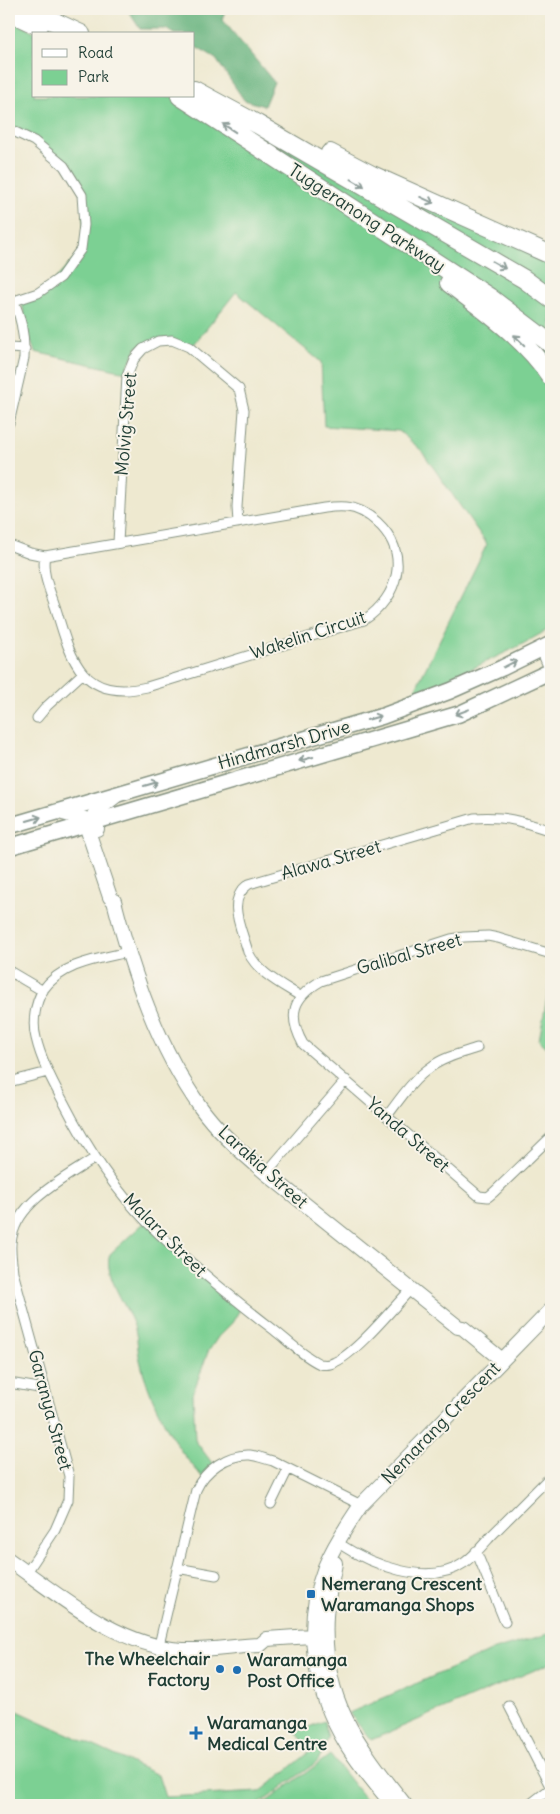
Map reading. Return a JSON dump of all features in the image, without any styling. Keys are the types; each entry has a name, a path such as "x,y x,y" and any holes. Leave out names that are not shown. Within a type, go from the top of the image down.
{"highway":[{"path":"27,9 77,32"},
{"path":"9,12 51,32"},
{"path":"195,90 261,117 372,176 551,255"},
{"name":"Tuggeranong Parkway","path":"195,91 257,124 524,279 551,299"},
{"name":"Tuggeranong Parkway","path":"183,98 489,297 551,344"},
{"path":"270,155 442,278 511,332 546,369 551,377"}],"main road":[{"name":"Hindmarsh Drive","path":"9,826 383,716 450,691 547,646"},
{"name":"Hindmarsh Drive","path":"9,847 459,714 551,671"}],"street":[{"path":"9,129 34,141 64,166 82,195 84,226 81,250 61,277 38,293 11,297 22,327 25,349 9,423"},
{"name":"Molvig Street","path":"118,543 127,376 134,358 150,344 158,341 172,340 183,343 239,389 244,410 237,506 238,523"},
{"path":"9,348 25,349"},
{"name":"Wakelin Circuit","path":"9,544 30,553 45,556 338,506 366,513 386,531 395,548 398,567 391,593 379,609 364,620 147,687 124,691 108,689 94,683 82,674 70,653 62,629 44,571 45,556"},
{"path":"547,646 551,667"},
{"path":"37,718 82,674"},
{"path":"59,812 85,819 90,823 99,809 118,794"},
{"name":"Alawa Street","path":"300,996 263,971 248,952 236,903 240,891 250,884 474,818 518,819 551,831"},
{"name":"Larakia Street","path":"90,823 88,831 109,882 110,897 114,901 128,952 150,1014 163,1044 202,1109 221,1131 266,1173 458,1327 460,1333 499,1363"},
{"name":"Galibal Street","path":"300,996 321,981 451,939 488,936 551,954"},
{"name":"Malara Street","path":"128,952 70,967 57,976 43,991 35,1011 34,1025 35,1038 48,1072 95,1158 124,1196 146,1221 202,1273 242,1306 320,1364 336,1362 352,1351 410,1290"},
{"path":"9,970 43,991"},
{"name":"Yanda Street","path":"300,996 296,1004 295,1016 297,1033 304,1044 479,1196 488,1197 551,1137"},
{"path":"387,1116 418,1078 431,1066 478,1048"},
{"path":"9,1082 48,1072"},
{"path":"266,1173 346,1080"},
{"name":"Garanya Street","path":"27,1572 55,1530 68,1500 69,1476 13,1272 10,1234 30,1204 41,1194 95,1158"},
{"name":"Nemarang Crescent","path":"393,1805 346,1732 330,1712 320,1683 319,1640 315,1602 325,1567 361,1505 551,1310"},
{"path":"9,1383 45,1389"},
{"path":"159,1645 196,1490 203,1478 228,1460 242,1456 258,1456 361,1505"},
{"path":"270,1504 288,1469"},
{"path":"338,1543 351,1551 393,1568 418,1574 439,1573 465,1563 551,1477"},
{"path":"476,1551 505,1622"},
{"path":"9,1560 100,1624 159,1645 183,1650 260,1644 266,1639 319,1640"},
{"path":"177,1568 216,1576"},
{"path":"509,1706 551,1788 529,1805"},
{"name":"Nemarang Crescent","path":"357,1750 406,1805"}],"green space":[{"path":"127,9 226,9 222,19 274,82 264,106 244,100 216,59 195,47 195,32 140,29"},
{"path":"9,19 35,32 32,32 32,98 175,98 297,140 551,260 551,628 519,646 411,698 487,544 421,450 399,431 324,426 321,362 236,292 191,348 161,341 137,347 125,372 35,352 27,330 22,302 40,295 83,250 84,194 66,165 9,125"},
{"path":"551,976 551,1051 539,1040"},
{"path":"146,1221 242,1306 232,1323 218,1337 208,1352 193,1393 195,1440 215,1467 203,1478 181,1451 156,1407 143,1372 135,1329 117,1292 110,1272 110,1254"},
{"path":"551,1633 551,1663 371,1740 349,1713 491,1651"},
{"path":"9,1707 158,1775 165,1797 260,1792 311,1751 296,1732 324,1721 328,1738 318,1761 258,1805 9,1805"},
{"path":"330,1755 370,1805 262,1805"}],"place":[{"name":"Nemerang Crescent Waramanga Shops","path":"311,1594"},
{"name":"The Wheelchair Factory","path":"220,1669"},
{"name":"Waramanga Post Office","path":"237,1670"},
{"name":"Waramanga Medical Centre","path":"196,1733"}]}
